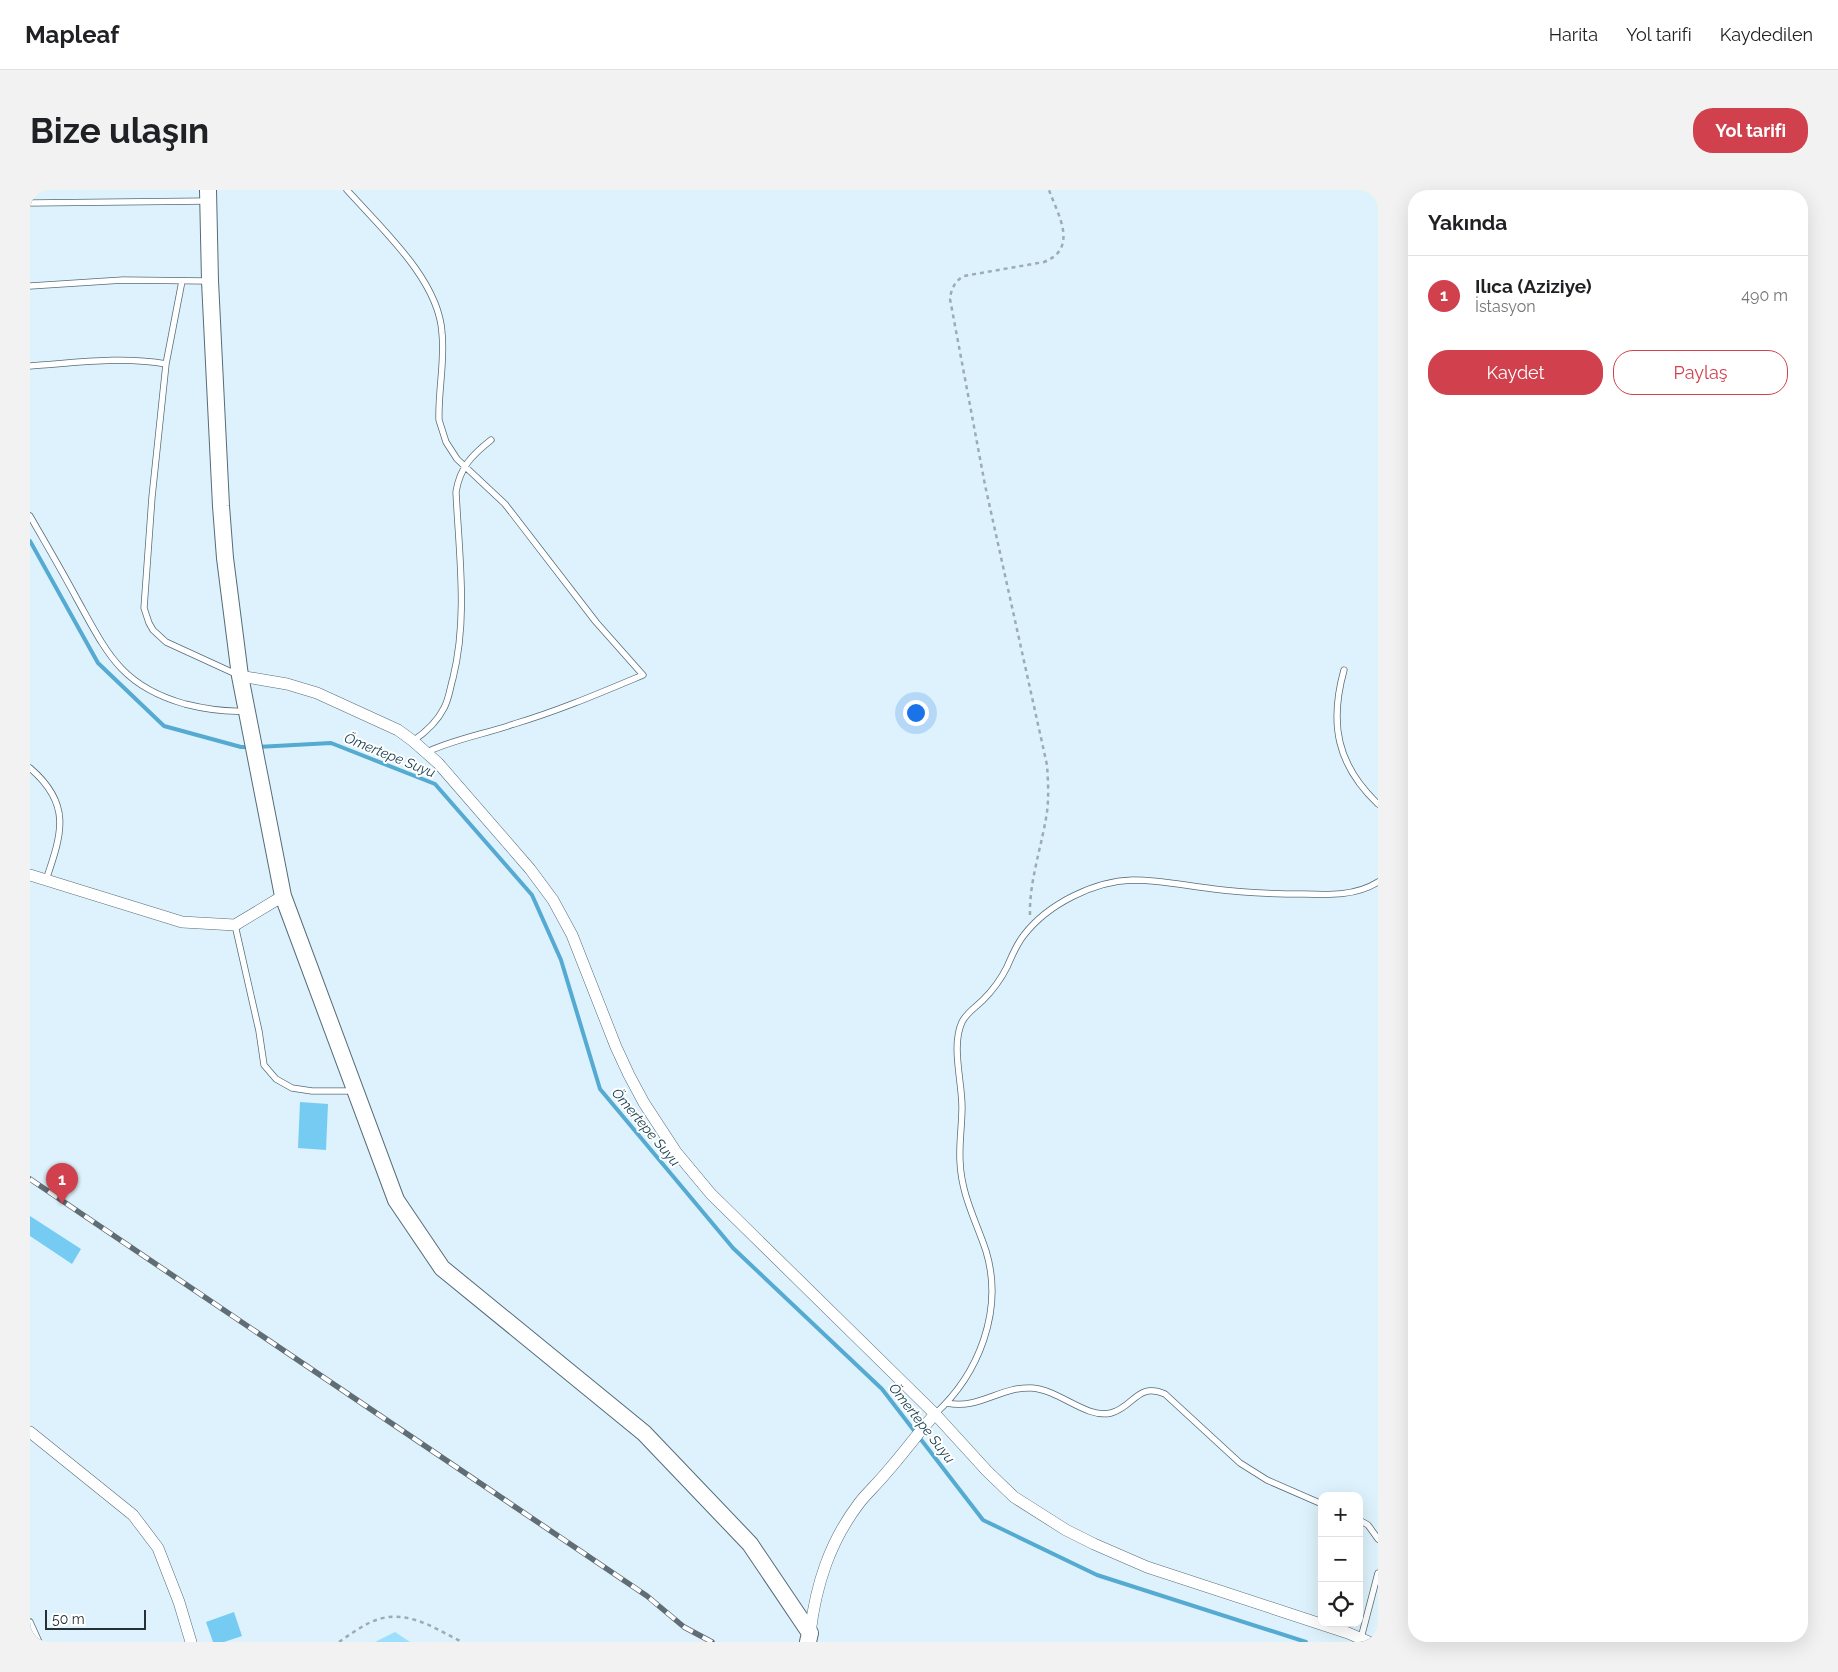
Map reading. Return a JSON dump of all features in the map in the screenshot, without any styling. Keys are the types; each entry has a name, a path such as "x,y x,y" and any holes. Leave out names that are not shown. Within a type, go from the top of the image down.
{"street":[{"path":"208,196 210,281 221,506 225,558 240,676 247,714 283,896 396,1200 442,1268 644,1433 750,1544 809,1637"},
{"path":"240,676 287,684 317,693 398,730 427,752 530,869 553,900 581,953 616,1047 629,1075 644,1103 676,1152 718,1201 935,1414 987,1471 1014,1497 1039,1514 1087,1540 1147,1567 1365,1640"},
{"path":"30,875 182,922 235,925 283,896"},
{"path":"809,1637 817,1589 830,1549 840,1531 861,1502 935,1414"},
{"path":"30,1432 133,1515 158,1548 179,1602 191,1642"}],"lane":[{"path":"347,190 408,258 437,308 442,333 439,420 446,442 457,459 505,504 596,622 643,675 564,707 514,724 459,739 427,752"},
{"path":"30,203 208,196"},
{"path":"30,286 123,280 210,281"},
{"path":"182,281 166,364 143,599 144,608 148,623 166,642 240,676"},
{"path":"30,366 116,360 166,364"},
{"path":"413,741 427,730 439,716 448,699 460,643 462,601 456,492 464,466 490,440"},
{"path":"30,516 98,639 122,671 150,692 171,700 217,710 247,714"},
{"path":"1344,670 1336,711 1341,748 1350,771 1357,782 1378,804"},
{"path":"30,768 49,789 60,812 60,837 46,880"},
{"path":"935,1414 947,1403 967,1378 979,1353 988,1326 992,1300 988,1261 967,1202 960,1165 962,1091 957,1040 962,1022 967,1014 991,991 1017,946 1031,927 1049,912 1082,891 1122,881 1146,880 1249,892 1308,894 1354,892 1378,882"},
{"path":"235,925 264,1065 276,1079 292,1088 312,1091 355,1090"},
{"path":"947,1403 968,1405 1012,1390 1032,1388 1054,1393 1092,1412 1105,1414 1119,1410 1142,1392 1159,1391 1165,1394 1240,1463 1267,1480 1318,1502"},
{"path":"1363,1522 1368,1525 1378,1540"},
{"path":"1365,1640 1378,1573"},
{"path":"30,1622 39,1642"}],"path":[{"path":"1031,927 1030,902 1047,811 1047,765 985,485 950,299 952,288 964,276 1044,262 1055,257 1062,246 1064,235 1049,190"},
{"path":"339,1642 371,1622 394,1616 418,1620 462,1642"}],"shaded area":[{"path":"395,1632 410,1642 375,1642"}],"building":[{"path":"300,1102 328,1104 326,1150 298,1148"},
{"path":"30,1216 81,1249 72,1264 30,1236"},
{"path":"234,1612 242,1636 224,1642 213,1642 206,1622"}],"waterway":[{"name":"Ömertepe Suyu","path":"30,541 98,663 164,726 241,747 250,747"},
{"name":"Ömertepe Suyu","path":"257,747 331,743 435,784 532,895 561,960 600,1089 733,1248 882,1389 983,1520 1097,1575 1306,1642"}],"railway":[{"path":"30,1179 647,1596 684,1627 712,1642"}],"place":[{"name":"Ilıca (Aziziye)","path":"62,1204"}]}
